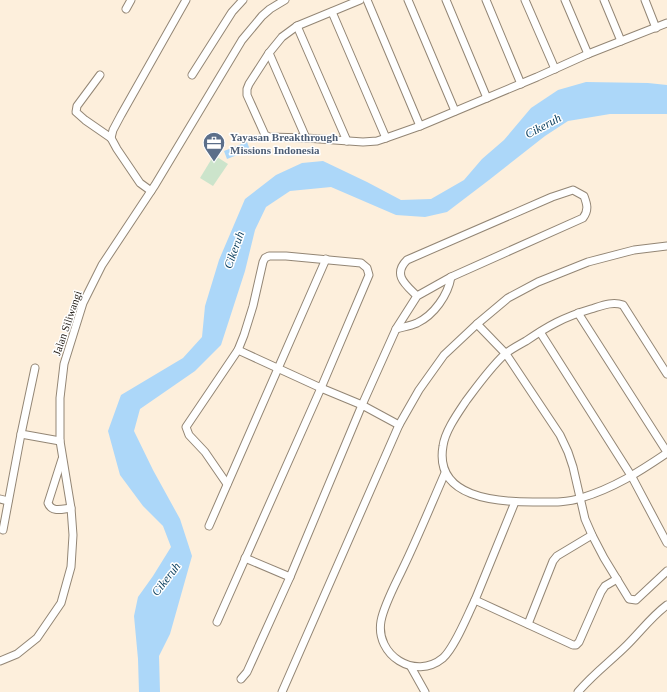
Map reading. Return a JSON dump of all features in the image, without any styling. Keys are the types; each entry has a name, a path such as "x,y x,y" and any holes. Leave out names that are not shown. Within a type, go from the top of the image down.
{"street":[{"path":"126,9 131,0"},
{"path":"111,138 113,130 121,115 186,0"},
{"path":"192,75 232,12 243,0"},
{"name":"Jalan Siliwangi","path":"0,661 17,654 37,638 61,603 71,568 73,535 60,441 60,398 64,364 83,303 102,265 151,191 242,40 262,16 285,0"},
{"path":"360,0 347,3 332,12 297,26 282,37 269,53 247,89 247,95 265,135 273,138 306,138 363,142 377,141 420,126 588,54 667,23"},
{"path":"367,0 420,126"},
{"path":"408,0 455,111"},
{"path":"446,0 487,98"},
{"path":"486,0 521,84"},
{"path":"525,0 555,69"},
{"path":"565,0 588,54"},
{"path":"604,0 621,41"},
{"path":"645,0 656,28"},
{"path":"332,12 386,138"},
{"path":"297,26 347,141"},
{"path":"269,53 306,138"},
{"path":"100,75 77,106 76,112 111,138 140,183 151,191"},
{"path":"241,679 247,672 290,577 362,405 396,329 417,296 450,277 583,218 586,214 587,206 584,196 572,190 552,197 406,260 402,264 400,276 417,296"},
{"path":"282,692 400,424 419,390 444,356 477,324 508,298 538,282 559,272 616,254 640,249 667,246"},
{"path":"217,622 369,274 367,268 361,263 286,256 269,256 262,262 253,306 238,350 186,427 189,435 205,452 227,484"},
{"path":"209,526 326,259"},
{"path":"396,329 418,322 430,313 442,301 449,285 450,277"},
{"path":"578,313 667,453 632,477 607,489 580,499 547,502 500,501 475,496 450,481 445,474 442,456 443,446 457,414 479,383 506,354 558,321 578,313 617,302 623,305 667,374"},
{"path":"477,324 506,354 560,435 573,467 580,499 592,535 616,579 629,599 636,600 667,571"},
{"path":"540,332 632,477 667,543"},
{"path":"238,350 320,388 362,405 400,424"},
{"path":"3,530 35,368"},
{"path":"21,434 60,441"},
{"path":"62,457 48,503 50,508 54,510 70,508"},
{"path":"445,474 392,592 381,621 381,635 384,646 396,659 411,667 421,667 432,664 442,659 450,651 475,600 514,502"},
{"path":"0,499 8,501"},
{"path":"528,624 553,561 557,556 592,535"},
{"path":"245,558 290,577"},
{"path":"475,600 573,645 579,642 601,592 605,586 616,579"},
{"path":"578,692 595,673 628,645 654,616 667,605"},
{"path":"411,667 425,692"}],"green space":[{"path":"214,155 228,164 213,186 200,178"}],"water":[{"name":"Cikeruh","path":"586,82 648,83 667,85 667,114 610,114 568,121 545,136 447,212 425,217 396,215 331,187 290,191 266,207 255,230 245,271 221,345 195,371 140,409 134,431 153,470 180,519 192,556 170,634 159,656 160,692 139,692 134,616 138,597 171,547 163,526 143,506 120,475 108,431 121,395 183,358 202,337 205,306 219,260 245,199 276,175 302,163 323,161 401,200 431,199 464,180 482,159 504,140 531,108 558,90"},
{"path":"247,142 250,150 227,159 224,151"}],"place":[{"name":"Yayasan Breakthrough Missions Indonesia","path":"214,162"}]}
